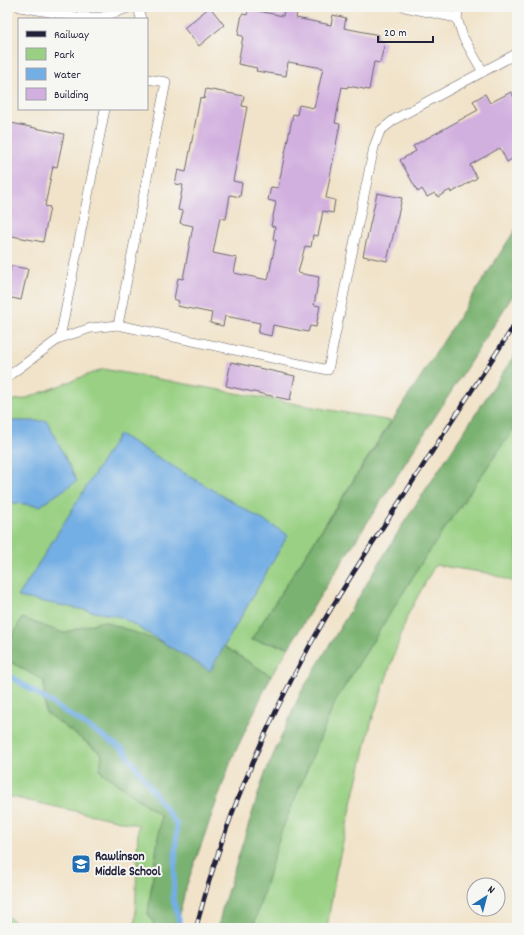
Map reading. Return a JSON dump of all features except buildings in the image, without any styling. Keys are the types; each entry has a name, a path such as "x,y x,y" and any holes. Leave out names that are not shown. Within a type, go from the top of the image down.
{"lane":[{"path":"20,7 78,17 102,17 131,7"},
{"path":"138,7 141,18"},
{"path":"405,7 457,18"},
{"path":"459,7 457,18 463,37 483,72"},
{"path":"7,377 60,338 91,328 118,324 328,370 374,147 380,132 395,120 517,52"},
{"path":"118,324 166,82 148,79"},
{"path":"60,338 105,110"}],"green space":[{"path":"517,227 517,289 320,596 289,647 251,640"},
{"path":"517,351 517,424 424,559 336,700 281,832 253,928 218,928 223,905 264,776 301,692 403,524"},
{"path":"103,369 391,421 251,640 289,647 271,676 214,640 197,655 103,621 63,633 22,618 7,646 7,401 24,399"},
{"path":"517,424 517,583 487,573 435,565 408,614 371,723 336,872 327,928 253,928 281,832 336,700 424,559"},
{"path":"22,618 63,633 103,621 197,655 214,640 271,676 231,761 185,890 177,928 156,928 148,913 161,816 100,771 102,754 45,712 44,681 7,660 7,646"},
{"path":"7,660 44,681 45,712 102,754 100,771 161,816 148,913 156,928 135,928 138,825 7,796"},
{"path":"7,916 23,928 7,928"}],"water":[{"path":"7,421 47,421 77,481 40,506 7,502"},
{"path":"119,434 288,535 210,671 121,617 18,597"}],"waterway":[{"path":"7,674 124,750 177,825 173,899 181,928"}],"railway":[{"path":"196,928 217,855 230,819 259,748 292,679 331,608 517,321"}],"place":[{"name":"Rawlinson Middle School","path":"81,864"}]}
